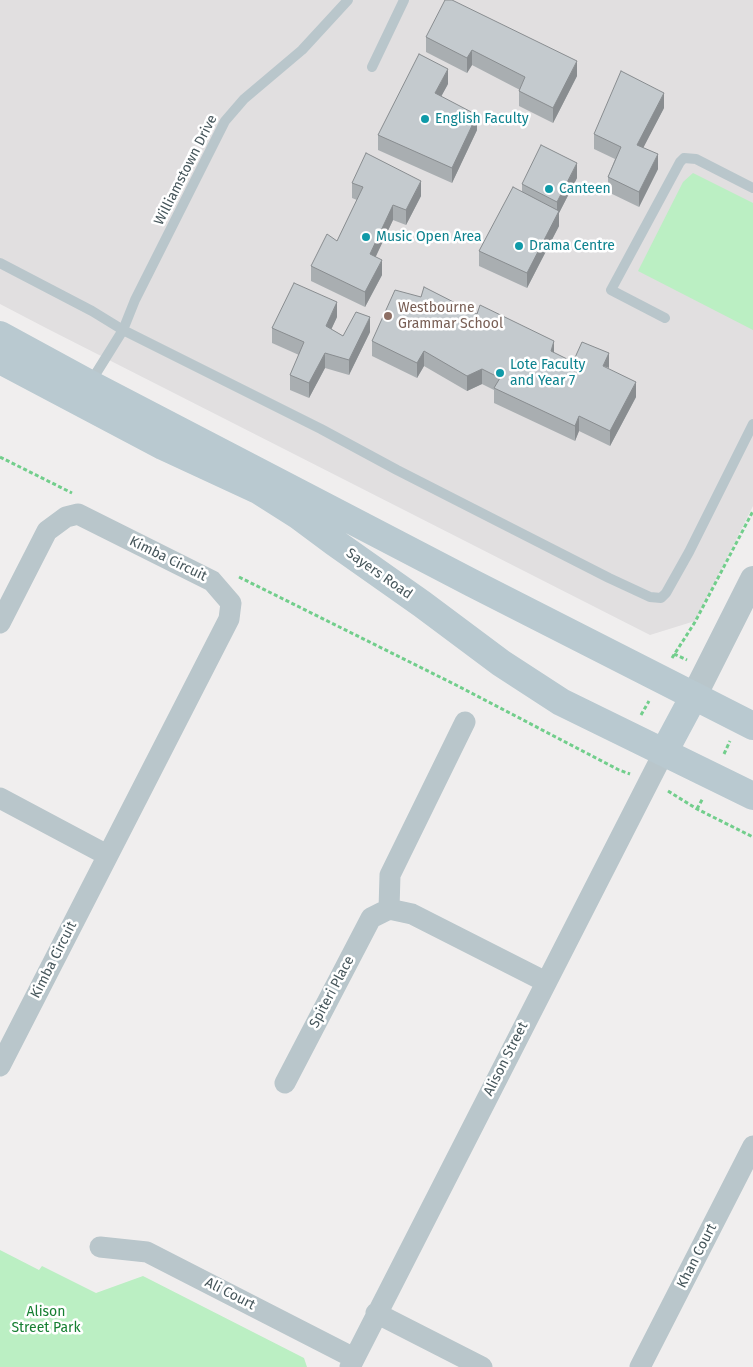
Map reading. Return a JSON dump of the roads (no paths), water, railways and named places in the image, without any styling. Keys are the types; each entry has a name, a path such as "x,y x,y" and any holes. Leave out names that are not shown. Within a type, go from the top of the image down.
{"main road":[{"path":"0,336 463,579 753,726"},
{"name":"Sayers Road","path":"0,360 162,446 258,490 299,516 501,663 561,702 753,796"},
{"path":"90,384 96,399 222,465 258,490"},
{"path":"664,752 694,696"}],"street":[{"name":"Kimba Circuit","path":"0,623 47,531 66,517 78,514 212,580 231,603 229,620 0,1066"},
{"path":"694,696 753,579"},
{"path":"465,722 390,875 389,909 412,914 546,982"},
{"name":"Alison Street","path":"352,1363 664,752"},
{"path":"0,798 107,855"},
{"name":"Spiteri Place","path":"285,1082 371,918 389,909"},
{"name":"Khan Court","path":"640,1367 753,1146"},
{"name":"Ali Court","path":"100,1247 147,1252 352,1363"},
{"path":"376,1313 482,1367"}],"lane":[{"name":"Williamstown Drive","path":"90,384 123,330 135,300 225,121 244,99 302,50 348,0"},
{"path":"372,68 404,0"},
{"path":"665,318 611,290 680,162 684,158 696,159 753,188"},
{"path":"0,263 92,311 123,330 609,578 650,597 661,598 666,593 689,552 753,424"}],"place":[{"name":"English Faculty","path":"425,119"},
{"name":"Canteen","path":"549,189"},
{"name":"Music Open Area","path":"366,237"},
{"name":"Drama Centre","path":"519,246"},
{"name":"Westbourne Grammar School","path":"388,316"},
{"name":"Lote Faculty and Year 7","path":"500,373"}],"park label":[{"name":"Alison Street Park","path":"46,1320"}]}
